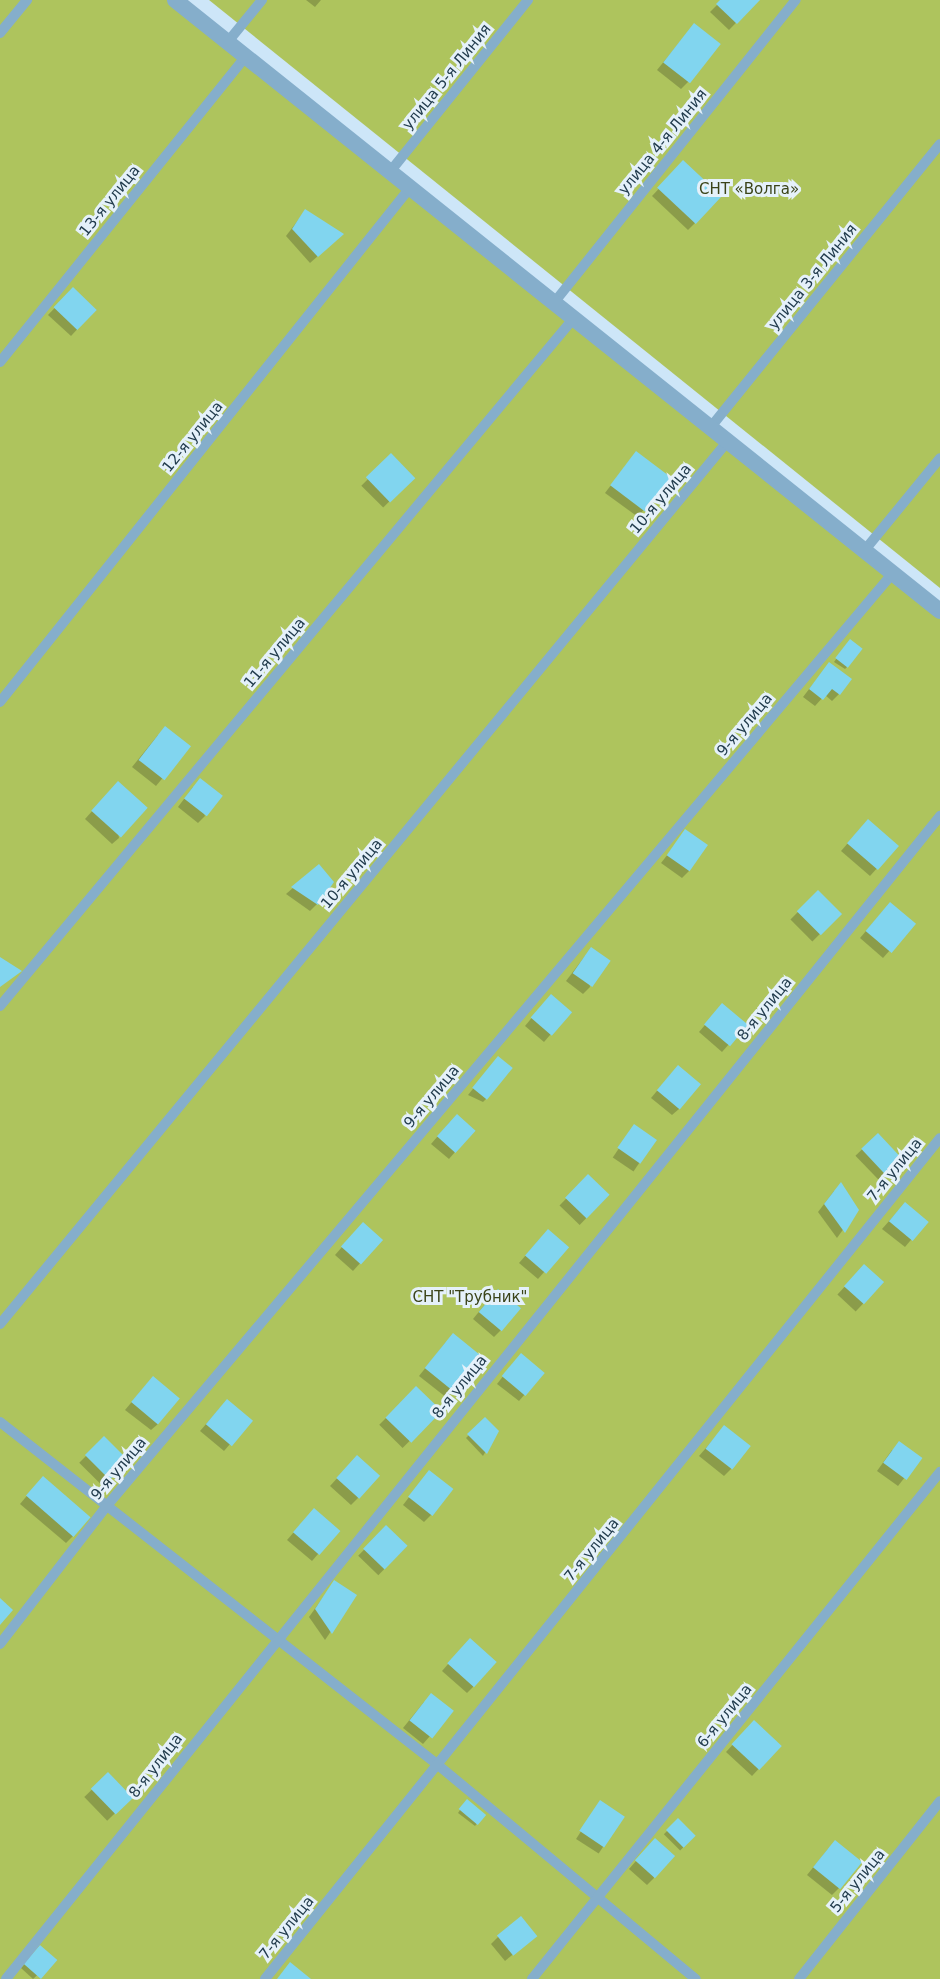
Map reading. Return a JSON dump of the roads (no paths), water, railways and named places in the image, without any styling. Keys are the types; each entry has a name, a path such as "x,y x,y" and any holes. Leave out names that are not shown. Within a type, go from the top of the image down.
{"street":[{"path":"175,0 226,44 940,611"}],"lane":[{"path":"0,33 27,0"},
{"path":"226,44 262,0"},
{"name":"улица 5-я Линия","path":"389,173 528,0"},
{"name":"улица 4-я Линия","path":"553,304 796,0"},
{"name":"13-я улица","path":"0,362 244,58"},
{"name":"улица 3-я Линия","path":"710,428 940,144"},
{"name":"12-я улица","path":"0,702 410,189"},
{"name":"11-я улица","path":"0,1006 573,319"},
{"name":"10-я улица","path":"0,1324 727,442"},
{"path":"864,551 940,458"},
{"name":"9-я улица","path":"0,1644 105,1508 893,573"},
{"name":"8-я улица","path":"6,1979 275,1640 940,816"},
{"name":"7-я улица","path":"265,1979 940,1138"},
{"path":"0,1422 105,1508 438,1765 696,1979"},
{"name":"6-я улица","path":"532,1979 940,1472"},
{"name":"5-я улица","path":"799,1979 940,1801"}],"park label":[{"name":"СНТ «Волга»","path":"749,190"},
{"name":"СНТ \"Трубник\"","path":"470,1298"}]}
